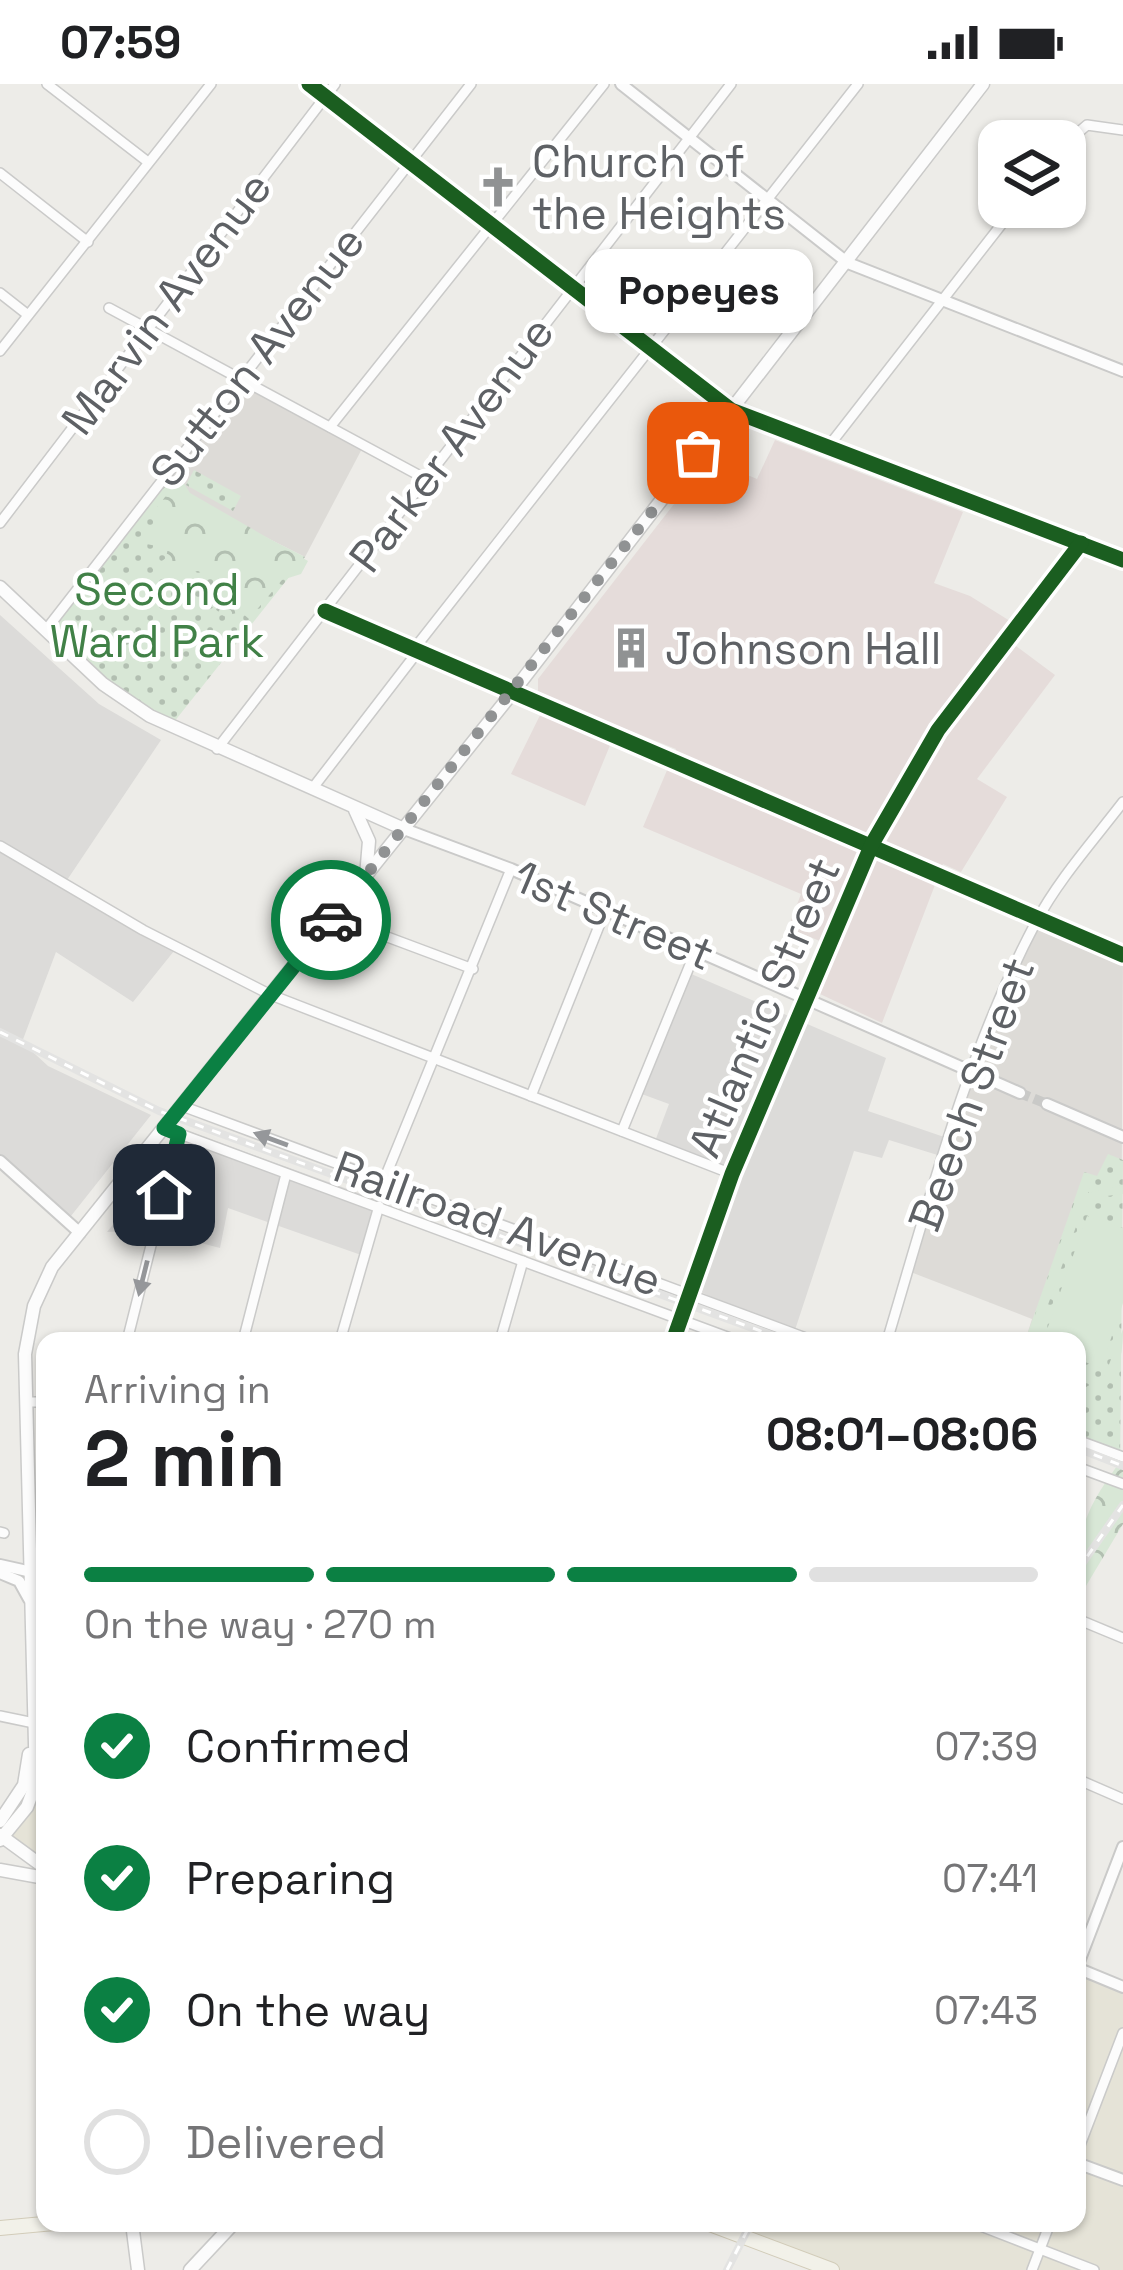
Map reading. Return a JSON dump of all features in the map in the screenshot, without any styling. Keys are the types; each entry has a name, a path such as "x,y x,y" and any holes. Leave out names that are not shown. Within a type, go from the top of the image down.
{"main road":[{"path":"3,1832 36,1783 25,1354 36,1300 52,1267 513,692 981,85"},
{"path":"0,587 125,701 217,749 404,829"},
{"path":"354,809 369,841 367,876"},
{"path":"3,1832 24,1785 34,1723"},
{"path":"3,1832 36,1860"},
{"path":"0,1870 36,1876"},
{"path":"0,2228 36,2225"},
{"path":"133,2232 138,2270"},
{"path":"190,2270 226,2232"},
{"path":"735,2232 832,2270"}],"street":[{"path":"47,84 148,162"},
{"path":"0,351 211,84"},
{"path":"309,84 647,350 731,410 1123,560"},
{"name":"Marvin Avenue","path":"0,523 335,84"},
{"name":"Sutton Avenue","path":"45,631 471,84"},
{"path":"330,427 604,84"},
{"path":"621,84 848,263 1123,371"},
{"name":"Parker Avenue","path":"217,749 731,84"},
{"path":"311,791 647,350 858,84"},
{"path":"1086,125 1123,130"},
{"path":"0,173 88,242"},
{"path":"828,447 998,228"},
{"path":"0,293 28,315"},
{"path":"110,308 424,478"},
{"name":"Atlantic Street","path":"676,1332 732,1174 872,844 938,730 1081,543"},
{"path":"325,611 672,760"},
{"name":"Beech Street","path":"890,1332 972,1072 1037,918 1123,802"},
{"path":"790,811 1123,955"},
{"path":"1108,821 1123,829"},
{"name":"1st Street","path":"404,829 511,869 1021,1093"},
{"path":"0,846 143,930 271,995 732,1174"},
{"path":"384,1180 511,869"},
{"path":"531,1096 605,911"},
{"path":"334,916 473,969"},
{"path":"622,1131 696,950"},
{"path":"1047,1104 1123,1138"},
{"name":"Railroad Avenue","path":"182,1106 791,1332"},
{"name":"Railroad Avenue","path":"164,1128 714,1332"},
{"path":"129,1332 179,1134"},
{"path":"0,1161 80,1233"},
{"path":"245,1332 286,1174"},
{"path":"343,1332 379,1206"},
{"path":"503,1332 523,1261"},
{"path":"26,1402 36,1402"},
{"path":"1086,1443 1123,1457"},
{"path":"1086,1470 1123,1484"},
{"path":"0,1569 36,1572"},
{"path":"0,1569 19,1581 29,1599"},
{"path":"1086,1623 1123,1638"},
{"path":"0,1716 34,1723"},
{"path":"1086,1783 1123,1799"},
{"path":"1086,1944 1123,1847"},
{"path":"1086,1971 1123,1987"},
{"path":"1086,2129 1123,2033"},
{"path":"1086,2166 1123,2180"},
{"path":"997,2232 1094,2270"},
{"path":"1032,2270 1046,2232"}],"shaded area":[{"path":"240,378 364,445 305,557 159,483"},
{"path":"775,440 963,512 934,583 970,596 1010,621 1001,635 1055,675 977,779 1007,797 961,872 943,864 882,1023 820,994 837,948 788,928 801,894 643,827 676,749 618,726 585,806 511,774 548,699 538,692 538,679 709,459 757,479"},
{"path":"0,615 99,704 161,740 63,886 178,946 133,1002 56,952 22,1042 48,1066 151,1115 67,1221 0,1163"},
{"path":"1037,918 1123,955 1120,1462 1086,1366 1086,1332 1028,1332 1032,1319 908,1271 972,1072"},
{"path":"689,973 886,1058 868,1111 950,1139 944,1157 889,1140 882,1158 854,1151 794,1332 785,1332 701,1292 741,1178 654,1144 669,1104 639,1093"},
{"path":"188,1131 378,1200 364,1256 228,1208 220,1248 151,1230 107,1232"},
{"path":"28,1569 36,1572 36,1864 3,1839 32,1798"},
{"path":"1086,1972 1123,1987 1123,2270 832,2270 731,2232 1086,2232"}],"green space":[{"path":"194,470 241,496 233,511 186,485"},
{"path":"180,477 190,493 308,561 301,574 282,580 249,619 241,612 224,616 210,605 220,594 219,582 198,571 163,578 152,568 166,558 168,548 146,544 157,526 150,517"},
{"name":"Second Ward Park","path":"159,483 305,557 170,727 45,631"},
{"path":"1108,1154 1123,1160 1120,1462 1086,1449 1086,1332 1028,1332 1084,1172 1097,1176"},
{"path":"1084,1175 1092,1178 1088,1193 1123,1185 1123,1194 1099,1197 1082,1210 1038,1332 1029,1332"},
{"path":"1087,1216 1123,1228 1123,1303 1101,1368 1086,1362 1086,1332 1046,1332"},
{"path":"1123,1329 1114,1376 1086,1399 1086,1387 1104,1377"},
{"path":"1123,1458 1123,1524 1086,1586 1086,1520"}],"tunnel":[{"path":"672,760 790,811"},
{"path":"1020,1093 1047,1104"}],"railway":[{"path":"0,1032 159,1111 763,1332"},
{"path":"1086,1452 1123,1466"},
{"path":"1086,1558 1123,1505"},
{"path":"727,2270 746,2232"}],"cycle path":[{"path":"309,84 731,410 1123,560"},
{"path":"676,1332 732,1174 872,844 938,730 1081,543"},
{"path":"325,611 1123,955"}],"way so far":[{"path":"331,920 698,453"}],"place":[{"name":"Church of the Heights","path":"498,187"},
{"name":"Popeyes","path":"698,453"},
{"name":"Johnson Hall","path":"631,648"}],"route":[{"path":"164,1195 179,1134 164,1128 331,920"}]}
